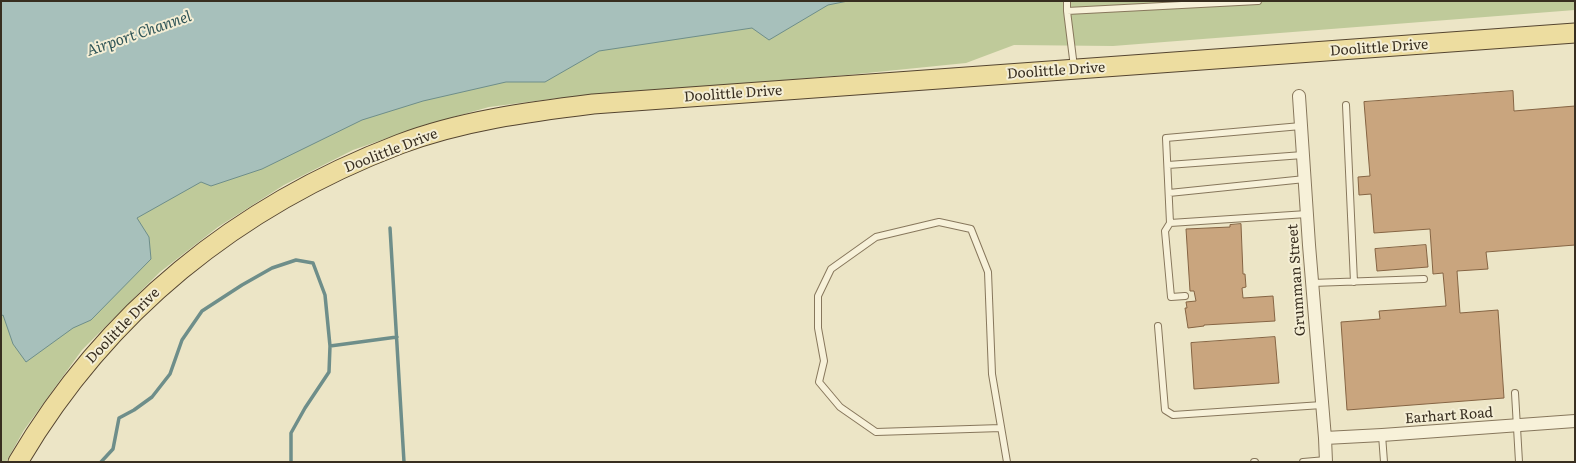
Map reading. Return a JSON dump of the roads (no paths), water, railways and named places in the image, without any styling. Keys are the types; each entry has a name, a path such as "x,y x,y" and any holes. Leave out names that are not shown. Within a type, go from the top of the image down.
{"main road":[{"name":"Doolittle Drive","path":"18,462 34,434 60,397 97,350 133,313 173,276 216,242 260,212 310,184 400,144 448,130 495,118 541,110 593,104 1575,34"}],"street":[{"name":"Grumman Street","path":"1299,96 1302,155 1326,461"},
{"name":"Earhart Road","path":"1325,438 1382,436 1575,422"}],"lane":[{"path":"1067,1 1074,70"},
{"path":"1067,10 1166,3 1258,1"},
{"path":"1346,105 1354,282"},
{"path":"1185,296 1170,297 1165,231 1170,223 1166,138 1301,126"},
{"path":"1168,165 1302,155"},
{"path":"1169,193 1305,179"},
{"path":"1170,223 1307,214"},
{"path":"1001,428 876,432 840,407 819,382 824,361 818,328 818,296 831,269 876,237 939,222 971,229 988,272 992,374 1007,462"},
{"path":"1312,283 1424,279"},
{"path":"1158,326 1165,410 1173,415 1322,405"},
{"path":"1515,393 1519,462"},
{"path":"1382,436 1384,462"},
{"path":"1303,462 1326,461"}],"water":[{"name":"Airport Channel","path":"1,1 848,1 828,5 769,40 752,28 599,51 545,82 506,82 423,101 362,120 262,169 211,186 201,182 137,218 149,237 151,259 91,320 73,328 26,362 13,344 3,315 1,316"}],"waterway":[{"path":"390,228 404,462"},
{"path":"101,462 113,449 119,418 134,410 152,397 170,374 182,340 202,311 242,285 272,268 296,260 313,263 325,295 330,346 329,372 305,408 291,433 291,462"},
{"path":"330,346 397,337"}]}
